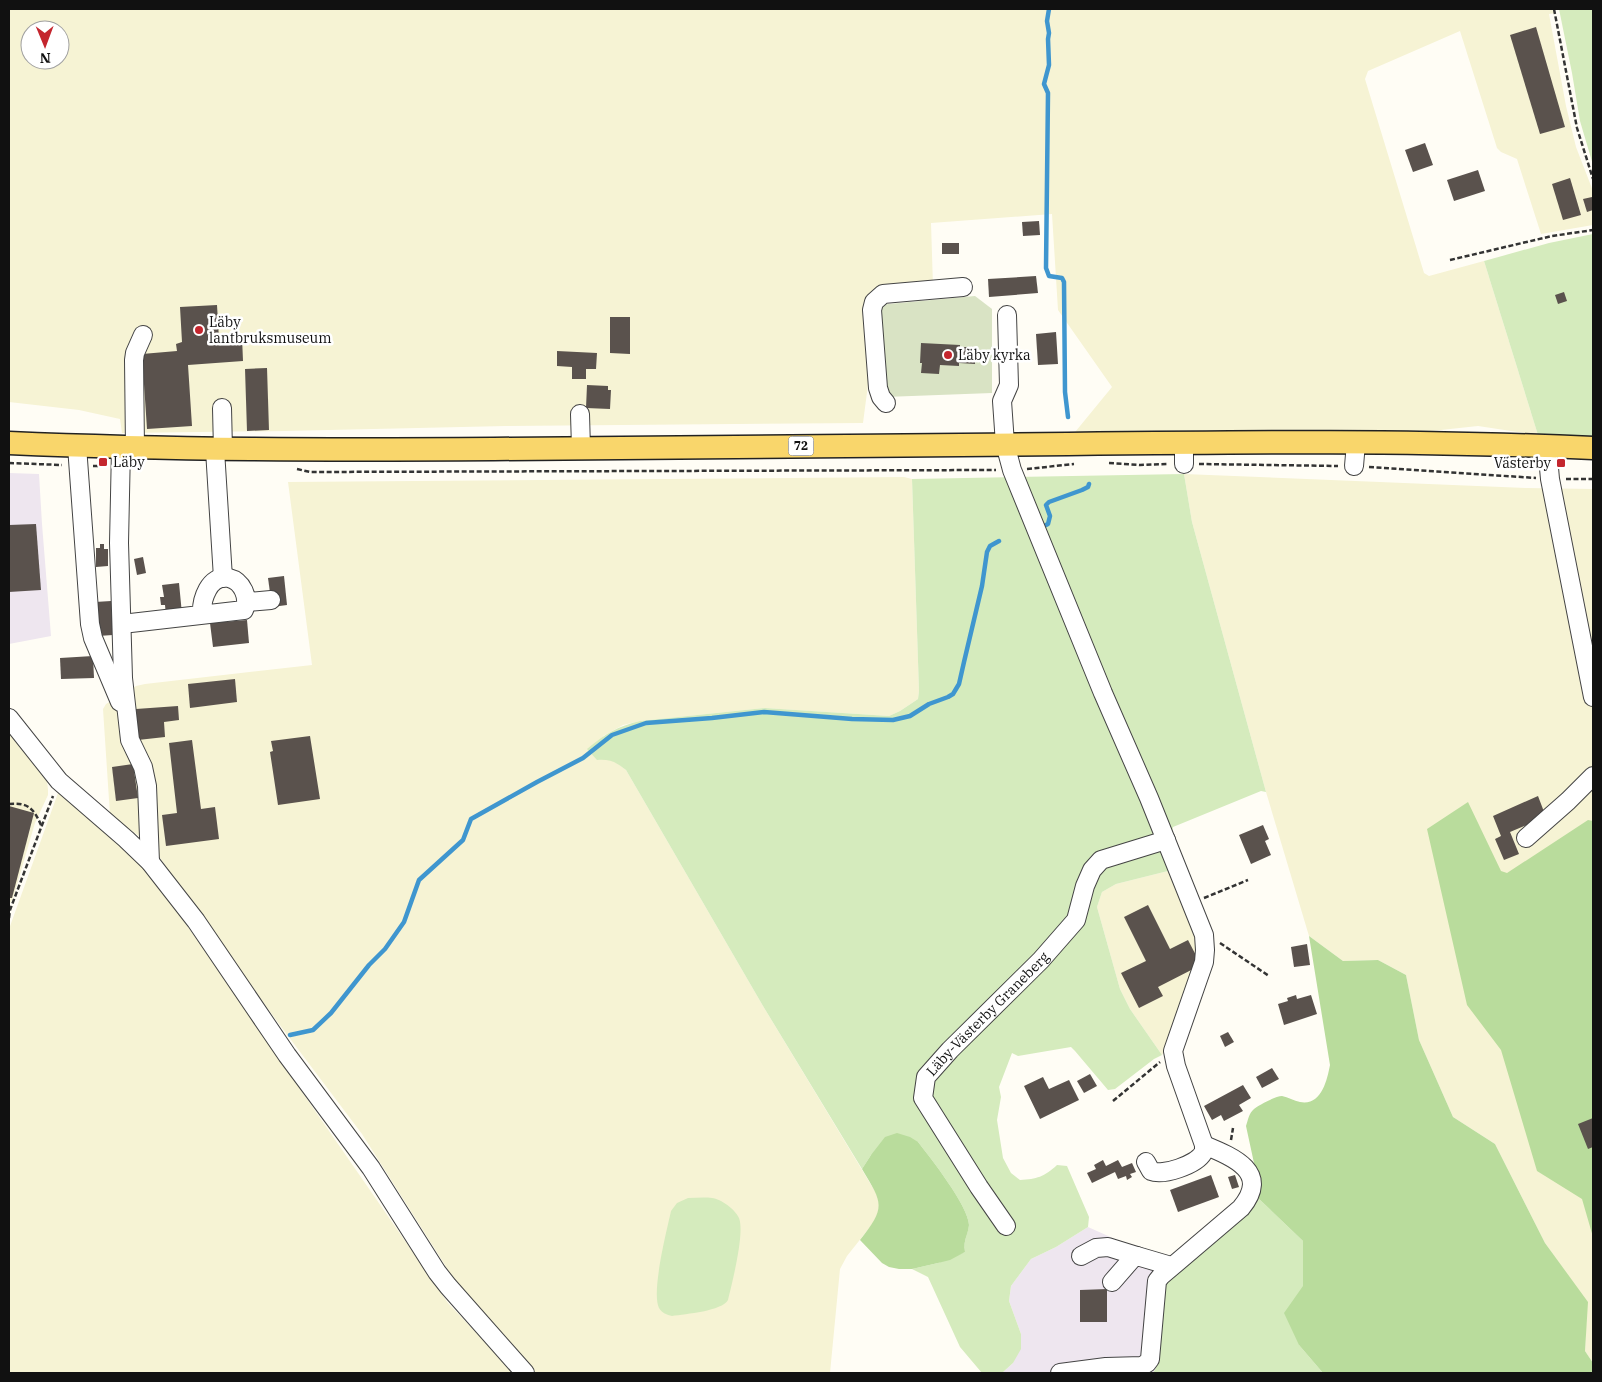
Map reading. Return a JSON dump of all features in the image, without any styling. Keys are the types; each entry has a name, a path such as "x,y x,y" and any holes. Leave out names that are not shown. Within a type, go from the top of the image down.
{"main road":[{"name":"72","path":"9,443 77,456 219,450 1005,444 1184,453 1356,443 1593,448"}],"street":[{"path":"886,403 881,397 878,388 872,310 874,302 883,294 963,287"},
{"path":"1007,314 1009,385 1002,401 1005,444 1012,470 1099,684 1191,901 1202,931 1206,950 1204,962 1174,1051 1176,1066 1204,1145 1203,1153 1198,1158 1168,1172 1151,1171 1146,1162"},
{"path":"143,335 134,360 119,543 123,678 130,740 143,767 148,786 150,862"},
{"path":"222,408 219,450 223,578"},
{"path":"580,414 580,448"},
{"path":"1354,466 1356,443"},
{"path":"1547,446 1550,479 1593,697"},
{"path":"77,456 90,624 93,638 128,720"},
{"path":"122,624 202,615 244,610 247,602 244,592 230,578 215,581 202,602 202,615"},
{"path":"247,602 271,600"},
{"path":"9,718 59,781 150,862 196,921 287,1055 371,1168 448,1286 525,1373"},
{"path":"1526,838 1593,776"},
{"name":"Läby-Västerby Graneberg","path":"1006,1226 923,1098 926,1077 950,1050 1040,960 1076,920 1085,886 1092,870 1101,860 1166,840"},
{"path":"1060,1373 1106,1367 1142,1366 1147,1363 1151,1354 1155,1286 1161,1276 1241,1208 1253,1189 1252,1178 1238,1161 1204,1145"},
{"path":"1081,1256 1096,1248 1108,1247 1171,1266"},
{"path":"1112,1282 1132,1259 1137,1256"}],"path":[{"path":"1554,9 1577,128 1593,179"},
{"path":"1450,260 1542,238 1593,230"},
{"path":"1107,463 1140,465 1184,453 1550,479 1593,479"},
{"path":"9,463 77,456 125,454"},
{"path":"294,468 310,472 1012,470 1075,464"},
{"path":"9,918 10,910 59,781"},
{"path":"9,804 18,803 31,808 42,826"},
{"path":"1191,901 1202,899 1248,880"},
{"path":"1202,931 1269,976"},
{"path":"1113,1102 1174,1051"}],"shaded area":[{"path":"9,9 1554,9 1555,13 1549,14 1566,106 1576,147 1593,191 1593,225 1541,234 1517,159 1501,152 1497,148 1460,31 1368,71 1365,79 1424,273 1429,276 1484,261 1538,435 1478,426 1413,433 1071,437 1112,387 1058,310 1052,214 931,223 933,286 875,290 869,377 863,423 506,426 122,433 120,419 79,410 9,402"},
{"path":"9,473 39,474 51,636 9,644"},
{"path":"1184,474 1593,489 1593,1363 1585,1351 1587,1302 1545,1243 1495,1144 1453,1117 1419,1040 1406,975 1378,960 1343,961 1309,936 1266,792 1192,522"},
{"path":"904,477 912,479 918,699 889,716 765,708 640,721 623,725 603,736 606,759 616,762 626,770 763,1006 876,1193 880,1203 874,1222 847,1256 840,1269 830,1373 536,1373 464,1292 450,1273 362,1134 279,1024 158,855 143,839 110,815 103,709 106,704 136,686 145,684 312,665 288,482"},
{"path":"9,728 47,780 48,795 35,823 13,898 9,905"},
{"path":"58,793 95,820 150,872 448,1303 514,1373 9,1373 9,929"},
{"path":"1172,870 1202,949 1167,1048 1162,1055 1130,1009 1120,989 1097,907 1102,892 1116,884"},
{"path":"1088,1227 1126,1244 1184,1264 1156,1368 1153,1373 1002,1373 1013,1363 1021,1334 1009,1301 1011,1286 1031,1259 1056,1247"}],"green space":[{"path":"1559,9 1593,9 1593,165 1580,121"},
{"path":"1593,234 1593,438 1538,435 1484,261 1549,243"},
{"path":"975,296 992,309 992,393 885,397 878,305"},
{"path":"1184,474 1192,522 1266,792 1261,791 1173,827 1172,870 1116,884 1102,892 1097,907 1120,989 1130,1009 1162,1055 1115,1089 1108,1090 1071,1047 1018,1056 1012,1053 999,1087 1001,1097 997,1120 1003,1158 1011,1173 1020,1180 1040,1177 1057,1165 1067,1166 1089,1217 1088,1227 1056,1247 1031,1259 1011,1286 1009,1301 1021,1334 1021,1349 1013,1363 1002,1373 982,1373 960,1347 928,1277 912,1269 938,1263 965,1252 965,1241 969,1225 963,1207 956,1195 918,1142 871,1155 862,1169 763,1006 626,770 613,762 597,760 587,749 612,731 640,721 765,708 889,716 918,699 912,479"},
{"path":"1468,802 1501,871 1507,873 1588,820 1593,821 1593,1237 1582,1199 1537,1171 1501,1050 1467,1005 1427,829"},
{"path":"1309,936 1343,961 1378,960 1406,975 1419,1040 1453,1117 1495,1144 1545,1243 1588,1302 1585,1351 1593,1363 1593,1373 1323,1373 1299,1345 1284,1313 1303,1286 1303,1241 1257,1197 1257,1177 1246,1126 1254,1109 1263,1103 1282,1096 1300,1102 1307,1102 1318,1096 1325,1085 1330,1065"},
{"path":"897,1133 918,1142 948,1182 963,1207 969,1225 965,1252 950,1260 912,1269 889,1267 882,1263 860,1240 874,1220 879,1205 874,1190 862,1169 885,1137"},
{"path":"1257,1197 1303,1241 1303,1287 1299,1345 1323,1373 1153,1373 1156,1368 1164,1285 1168,1277"},
{"path":"688,1198 716,1199 731,1208 739,1218 739,1246 728,1300 719,1307 672,1316 665,1314 659,1308 657,1300 658,1275 671,1211 677,1203"}],"building":[{"path":"1536,27 1565,127 1540,134 1510,35"},
{"path":"1425,143 1433,165 1413,172 1405,150"},
{"path":"1478,170 1485,191 1454,201 1447,180"},
{"path":"1570,178 1581,215 1563,220 1552,184"},
{"path":"1592,197 1593,210 1587,212 1583,199"},
{"path":"1039,221 1040,235 1023,236 1022,222"},
{"path":"942,243 959,243 959,254 942,254"},
{"path":"1036,276 1038,293 989,297 988,279"},
{"path":"1564,292 1567,301 1558,304 1555,295"},
{"path":"217,305 219,339 242,337 243,361 188,365 192,426 147,429 142,354 177,351 176,344 182,342 180,307"},
{"path":"610,317 630,317 630,354 610,353"},
{"path":"1056,332 1058,364 1038,365 1036,334"},
{"name":"Läby kyrka","path":"921,343 976,347 975,364 959,363 959,366 940,365 939,374 921,373"},
{"path":"557,351 597,353 596,369 586,369 586,379 572,379 572,367 557,366"},
{"path":"267,368 269,430 247,431 245,369"},
{"path":"587,385 608,386 608,390 611,390 610,409 586,408"},
{"path":"36,524 41,590 9,592 9,525"},
{"path":"100,544 104,544 104,549 108,549 108,566 96,567 96,548 100,548"},
{"path":"143,557 146,573 137,575 134,559"},
{"path":"284,576 287,605 272,607 268,578"},
{"path":"179,583 182,614 166,616 165,605 161,605 160,597 164,597 162,585"},
{"path":"111,601 113,635 98,636 95,602"},
{"path":"247,620 249,643 213,647 210,623"},
{"path":"93,656 94,678 61,679 60,658"},
{"path":"235,679 237,702 190,708 188,684"},
{"path":"178,706 179,720 164,722 165,737 138,740 136,709"},
{"path":"310,736 320,799 278,805 270,752 273,751 271,741"},
{"path":"192,740 201,809 215,807 219,839 166,846 162,815 177,813 169,743"},
{"path":"133,764 138,798 116,801 112,767"},
{"path":"1538,796 1546,817 1510,832 1519,854 1504,860 1495,839 1501,836 1493,816"},
{"path":"9,806 34,813 12,898 9,898"},
{"path":"1263,825 1269,839 1265,841 1271,855 1251,864 1239,835"},
{"path":"1148,905 1170,949 1188,940 1201,965 1158,987 1163,996 1139,1008 1121,973 1146,961 1124,917"},
{"path":"1307,944 1310,965 1294,967 1291,947"},
{"path":"1296,995 1297,999 1311,995 1317,1014 1284,1025 1278,1004 1288,1001 1287,998"},
{"path":"1228,1032 1234,1042 1225,1047 1220,1036"},
{"path":"1272,1068 1279,1079 1262,1088 1256,1077"},
{"path":"1090,1074 1097,1086 1084,1093 1077,1081"},
{"path":"1043,1077 1049,1089 1069,1080 1079,1100 1040,1119 1024,1086"},
{"path":"1243,1085 1251,1098 1239,1105 1243,1111 1224,1121 1221,1115 1212,1120 1204,1106"},
{"path":"1593,1118 1593,1147 1588,1149 1578,1124"},
{"path":"1103,1160 1106,1166 1118,1160 1122,1167 1132,1163 1136,1172 1130,1174 1132,1177 1127,1180 1126,1176 1118,1179 1115,1172 1092,1183 1087,1173 1096,1169 1094,1165"},
{"path":"1211,1175 1219,1197 1178,1212 1170,1190"},
{"path":"1235,1175 1239,1187 1232,1189 1228,1177"},
{"path":"1107,1289 1107,1322 1080,1322 1080,1290"}],"waterway":[{"path":"1049,9 1047,21 1049,65 1044,84 1048,93 1046,268 1049,276 1062,278 1064,282 1065,392 1068,417"},
{"path":"1044,526 1048,524 1050,516 1046,505 1049,502 1082,490 1088,487 1089,484"},
{"path":"290,1035 313,1030 331,1013 369,965 385,949 404,922 419,880 463,840 471,819 583,758 612,735 646,723 764,712 852,719 893,720 910,716 929,704 953,694 959,684 982,586 987,552 990,546 999,541"}],"place":[{"name":"Läby lantbruksmuseum","path":"199,330"},
{"name":"Läby kyrka","path":"948,355"},
{"name":"Läby","path":"103,462"},
{"name":"Västerby","path":"1561,463"}]}
